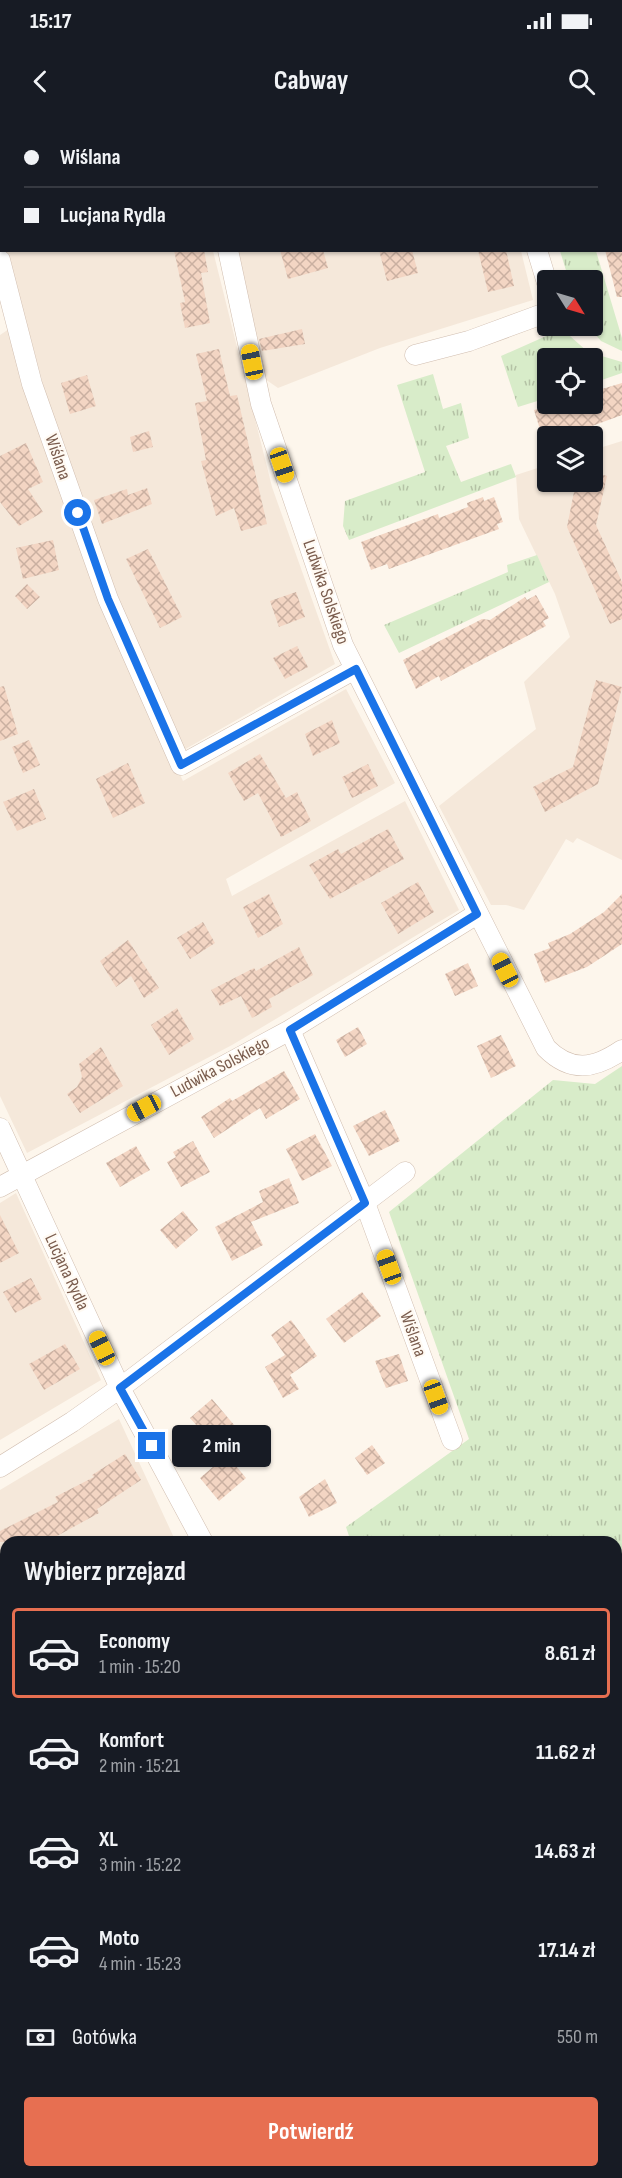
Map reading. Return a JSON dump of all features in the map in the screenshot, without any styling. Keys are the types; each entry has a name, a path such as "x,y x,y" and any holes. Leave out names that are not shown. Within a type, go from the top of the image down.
{"street":[{"name":"Ludwika Solskiego","path":"228,252 261,404 343,645 546,1048 558,1060 573,1065 589,1066 622,1050"},
{"path":"538,252 543,270"},
{"name":"Wiślana","path":"0,260 32,384 108,599 181,765 356,669"},
{"path":"415,355 469,341 537,316"},
{"name":"Ludwika Solskiego","path":"0,1187 20,1174 290,1030 477,914"},
{"name":"Wiślana","path":"290,1030 365,1203 452,1440"},
{"name":"Lucjana Rydla","path":"0,1128 120,1388 200,1536"},
{"path":"0,1467 72,1422 120,1388 405,1172"}],"shaded area":[{"path":"7,252 213,252 272,487 335,664 182,751 88,524 53,421"},
{"path":"238,252 521,252 533,300 380,348 278,388 265,379"},
{"path":"9,329 37,428 116,641 183,781 346,689 395,783 226,879 232,896 405,801 459,910 232,1045 27,1153 0,1096 0,335"},
{"path":"622,441 622,860 577,838 573,843 566,839 524,910 506,905 491,905 439,806 536,729 524,682 570,637 555,594 519,519 516,475 537,468 537,492 603,492 603,447"},
{"path":"16,1193 101,1380 0,1440 0,1203"},
{"path":"119,1419 173,1536 0,1536 0,1490"}],"green space":[{"path":"560,252 596,252 602,270 566,270"},
{"path":"603,274 622,338 622,351 601,341 597,336 603,336"},
{"path":"546,336 570,336 583,348 537,348 537,401 518,407 501,356"},
{"path":"603,356 622,362 622,373 603,380"},
{"path":"433,374 443,409 461,403 469,438 446,446 461,482 511,464 516,477 349,540 343,526 345,501 425,472 397,385"},
{"path":"537,555 549,582 399,653 384,625 508,572 507,565"},
{"path":"622,1066 622,1536 349,1536 346,1527 469,1439 389,1212 553,1080 595,1084"}],"building":[{"path":"174,252 204,252 208,272 201,273 210,323 185,328 180,303 185,302"},
{"path":"281,252 324,252 328,268 288,279"},
{"path":"380,252 413,252 418,273 387,281"},
{"path":"478,252 506,252 514,286 488,292"},
{"path":"606,252 622,252 622,297 617,297"},
{"path":"302,329 305,344 262,351 259,339"},
{"path":"219,349 230,396 237,395 267,524 241,531 234,508 216,516 201,461 206,460 195,403 207,401 196,354"},
{"path":"87,375 96,406 70,414 61,383"},
{"path":"622,383 622,415 592,426 539,426 534,410 537,409 537,414 603,414 603,389"},
{"path":"149,431 153,447 133,452 130,437"},
{"path":"26,443 43,482 28,489 43,512 19,526 0,502 0,456"},
{"path":"603,475 607,476 596,525 622,582 622,619 610,624 567,527 574,492 603,492"},
{"path":"147,488 152,504 102,524 94,500 127,489 128,495"},
{"path":"483,497 484,501 494,497 503,522 497,524 499,529 389,569 387,564 371,570 361,542 438,514 439,518 468,507 467,503"},
{"path":"53,540 59,570 23,579 16,548"},
{"path":"148,549 182,617 160,628 126,559"},
{"path":"27,584 40,597 27,609 15,596"},
{"path":"296,592 305,617 279,627 270,601"},
{"path":"536,595 549,618 543,621 546,626 441,681 439,676 416,689 403,660 482,619 490,620 525,597 527,600"},
{"path":"297,646 308,667 285,679 273,658"},
{"path":"596,680 622,687 598,784 545,812 533,787 573,767"},
{"path":"4,686 18,734 0,741 0,687"},
{"path":"332,720 340,743 313,756 305,734"},
{"path":"29,740 40,765 23,773 12,747"},
{"path":"260,754 286,798 297,792 311,821 281,837 258,793 244,801 228,773"},
{"path":"128,763 145,803 113,818 96,779"},
{"path":"368,764 378,786 352,798 342,777"},
{"path":"34,789 46,819 17,831 3,802"},
{"path":"388,829 404,859 330,899 309,865 338,849 341,854"},
{"path":"418,882 434,912 398,934 381,903"},
{"path":"269,894 283,924 258,938 243,907"},
{"path":"622,894 622,944 587,967 545,983 534,954 550,948 548,943 570,934 604,912"},
{"path":"203,922 215,943 190,959 177,938"},
{"path":"128,940 159,988 144,998 131,976 116,987 100,961"},
{"path":"299,947 313,975 269,999 272,1007 252,1018 241,996 220,1006 211,990 254,968 256,971"},
{"path":"468,963 478,986 455,996 445,974"},
{"path":"177,1008 194,1039 169,1055 151,1025"},
{"path":"358,1027 367,1044 345,1057 336,1040"},
{"path":"501,1035 516,1066 491,1078 477,1046"},
{"path":"101,1047 123,1086 80,1113 67,1094 77,1087 82,1077 79,1064"},
{"path":"284,1071 300,1099 266,1119 260,1108 214,1138 201,1117 230,1098 232,1101"},
{"path":"385,1110 400,1141 369,1156 353,1126"},
{"path":"315,1134 332,1166 302,1181 286,1149"},
{"path":"193,1141 210,1172 181,1187 167,1162 176,1157 173,1152"},
{"path":"136,1146 150,1170 120,1187 106,1163"},
{"path":"289,1178 299,1203 251,1222 263,1245 232,1261 215,1227 263,1202 259,1191"},
{"path":"183,1211 198,1230 176,1249 160,1230"},
{"path":"0,1215 19,1253 0,1263"},
{"path":"31,1278 42,1299 15,1313 3,1292"},
{"path":"362,1292 381,1316 344,1343 326,1319"},
{"path":"291,1320 317,1356 290,1375 299,1389 283,1398 265,1367 285,1355 271,1335"},
{"path":"65,1344 80,1369 44,1390 29,1364"},
{"path":"399,1354 408,1381 386,1388 375,1361"},
{"path":"212,1399 235,1426 214,1445 190,1418"},
{"path":"372,1445 385,1463 367,1475 355,1458"},
{"path":"125,1454 141,1480 97,1509 99,1513 57,1536 0,1536 0,1531 58,1502 55,1497 94,1477 92,1475"},
{"path":"227,1455 246,1478 219,1501 200,1478"},
{"path":"325,1479 337,1503 309,1517 299,1497"}],"route":[{"path":"78,513 108,599 181,765 356,669 477,914 290,1030 365,1203 120,1388 152,1446"}]}
